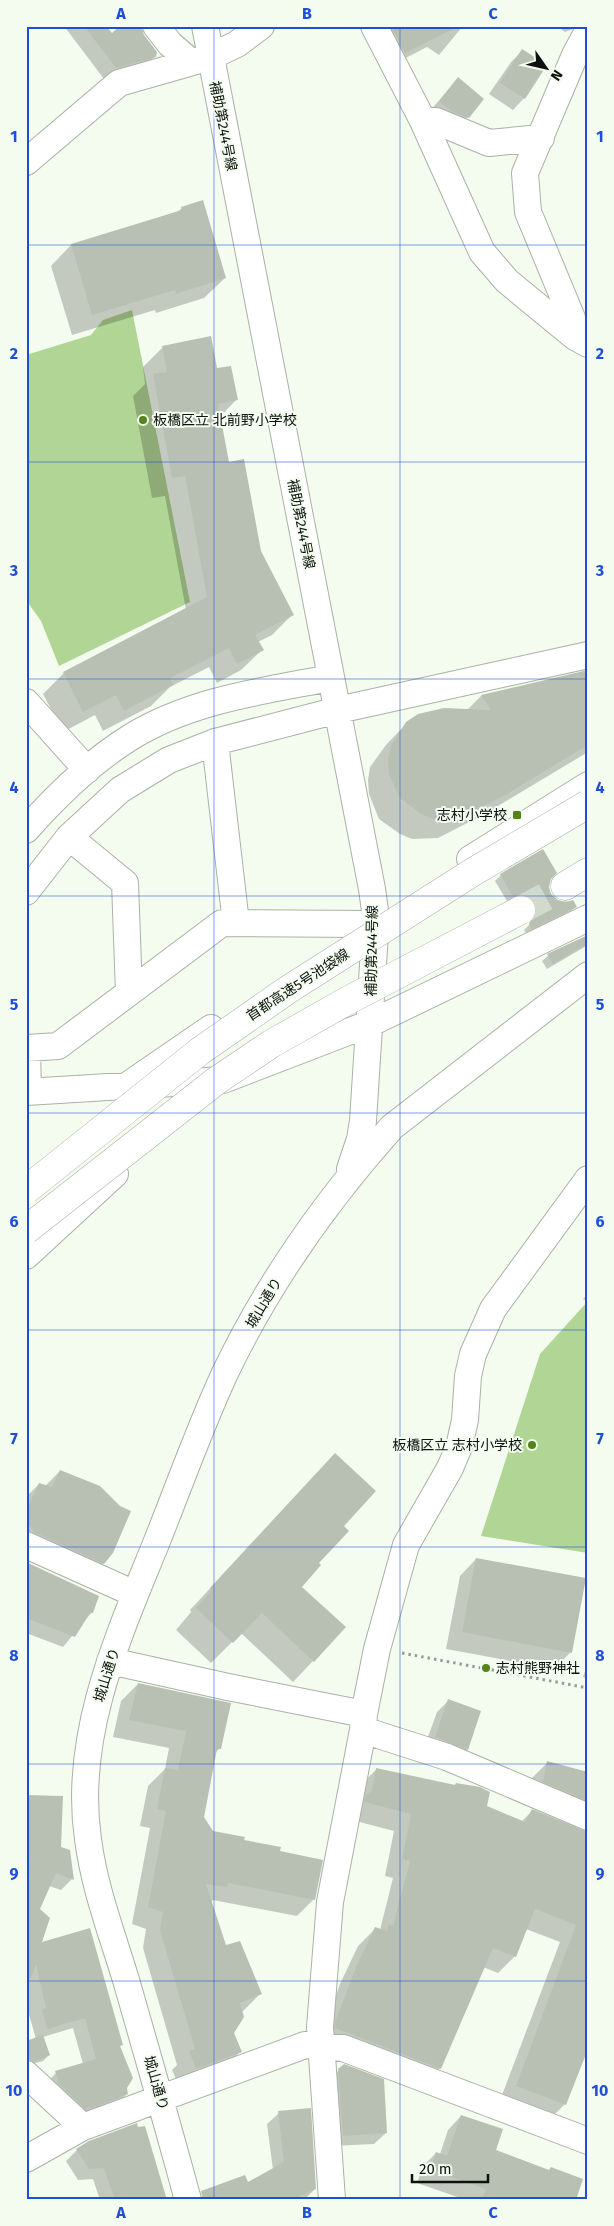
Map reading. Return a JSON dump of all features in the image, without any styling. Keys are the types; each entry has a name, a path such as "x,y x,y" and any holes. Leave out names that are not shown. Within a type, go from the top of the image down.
{"highway":[{"name":"首都高速5号池袋線","path":"26,1190 200,1051 281,995 473,872 588,804"},
{"path":"564,886 588,872"},
{"path":"26,1230 216,1081 271,1044 345,1002 521,910"}],"street":[{"path":"156,26 170,44 202,41 237,44 261,26"},
{"path":"374,26 422,120 482,252 507,281 581,341"},
{"path":"581,341 528,212 525,172 542,138 571,64 588,31"},
{"path":"26,162 119,83 202,41"},
{"name":"補助第244号線","path":"202,41 261,314 330,678 338,710 371,921 371,1023 360,1139 340,1191"},
{"path":"422,120 436,121 489,143 542,138"},
{"path":"26,892 69,837 120,790 169,760 215,742 338,710 588,655"},
{"path":"26,830 48,805 87,770 131,737 164,720 195,708 236,696 330,678"},
{"path":"26,702 87,770"},
{"path":"215,742 236,923"},
{"path":"127,1085 371,921 588,785"},
{"path":"69,837 125,883 129,993"},
{"path":"371,921 222,923 58,1046 27,1048 27,1092 223,1080 371,1023 588,918"},
{"path":"340,1191 392,1127 588,975"},
{"path":"26,1256 131,1159 223,1080"},
{"path":"332,2200 320,2046 330,1902 377,1648 406,1545 450,1468 459,1447 465,1420 468,1376 473,1354 482,1332 493,1309 588,1179"},
{"name":"城山通り","path":"188,2200 161,2098 102,1899 87,1838 86,1778 94,1718 110,1661 135,1594 224,1376 263,1302 307,1234 340,1191"},
{"path":"26,1545 135,1594"},
{"path":"110,1661 363,1722 448,1756 588,1817"},
{"path":"26,2159 84,2127 305,2045 343,2048 588,2141"},
{"path":"26,2074 84,2127"}],"path":[{"path":"377,1648 588,1688"}],"green space":[{"path":"132,310 190,602 59,666 41,621 26,600 26,355 91,335 103,320"},
{"path":"588,1301 588,1553 481,1536 540,1354"}],"building":[{"path":"84,26 106,26 112,33 120,26 141,26 144,35 157,52 156,57 116,68"},
{"path":"391,26 459,26 405,53"},
{"path":"522,49 547,65 525,99 500,83"},
{"path":"458,77 484,99 469,118 451,111 439,101"},
{"path":"203,200 226,278 176,294 175,290 92,315 71,244 182,210 181,207"},
{"path":"211,336 217,368 231,366 238,400 218,404 229,462 244,459 261,551 294,615 255,635 264,650 237,664 229,648 170,678 173,685 124,711 116,695 83,712 63,672 207,597 185,476 172,478 153,374 167,372 162,346"},
{"path":"588,670 588,745 505,795 460,818 434,819 421,814 400,798 389,774 388,759 391,746 406,722 418,714 444,708 491,710 481,695"},
{"path":"543,849 557,873 551,879 549,887 551,894 558,900 566,902 573,900 577,907 532,929 529,923 537,911 535,902 522,894 513,897 500,874"},
{"path":"588,935 588,943 553,964 547,954"},
{"path":"335,1453 376,1491 344,1526 349,1531 319,1563 321,1565 302,1587 346,1627 314,1662 262,1613 233,1643 196,1608 211,1591 210,1588"},
{"path":"60,1470 100,1486 120,1506 131,1511 113,1553 104,1564 34,1532 26,1521 26,1511 39,1483 52,1487"},
{"path":"476,1558 586,1578 572,1653 462,1632"},
{"path":"26,1562 99,1596 93,1613 90,1613 75,1637 26,1618"},
{"path":"138,1683 231,1703 221,1749 217,1749 204,1817 213,1831 245,1837 244,1840 281,1847 280,1851 323,1860 315,1900 228,1883 227,1887 206,1884 226,1945 240,1941 262,1994 240,2003 244,2017 234,2033 242,2052 196,2069 189,2051 195,2049 160,1930 163,1912 148,1907 166,1811 157,1809 165,1768 178,1770 186,1731 129,1720"},
{"path":"448,1699 481,1711 468,1750 435,1737"},
{"path":"547,1761 588,1772 588,1801 543,1782"},
{"path":"376,1768 455,1785 456,1783 480,1787 490,1792 487,1806 525,1822 532,1809 588,1832 588,2049 566,2105 516,2086 576,1925 535,1909 516,1957 493,1948 441,2069 335,2028 335,2022 357,1965 375,1927 387,1931 389,1925 393,1926 410,1861 402,1859 411,1814 364,1802 366,1795 372,1791"},
{"path":"26,1795 63,1796 61,1847 70,1850 74,1880 56,1873 40,1909 50,1918 42,1942 90,1928 123,2045 120,2046 133,2078 127,2088 128,2094 92,2108 85,2109 59,2084 55,2071 96,2059 85,2018 47,2029 42,2010 46,2008 36,1964 31,1978 26,1978"},
{"path":"43,2035 50,2055 34,2062 29,2059 26,2041"},
{"path":"344,2064 384,2079 387,2133 343,2136 338,2069"},
{"path":"311,2108 316,2189 290,2200 203,2200 201,2191 245,2175 248,2182 284,2162 278,2111"},
{"path":"461,2115 503,2129 496,2150 549,2170 551,2167 583,2179 576,2200 482,2200 486,2189 430,2170 436,2152 447,2156"},
{"path":"137,2123 138,2127 145,2126 167,2200 115,2200 104,2168 89,2169 76,2149 89,2141"}],"tunnel":[{"path":"521,910 565,886"}],"place":[{"name":"板橋区立 北前野小学校","path":"143,420"},
{"name":"志村小学校","path":"517,815"},
{"name":"板橋区立 志村小学校","path":"532,1445"},
{"name":"志村熊野神社","path":"486,1668"}]}
